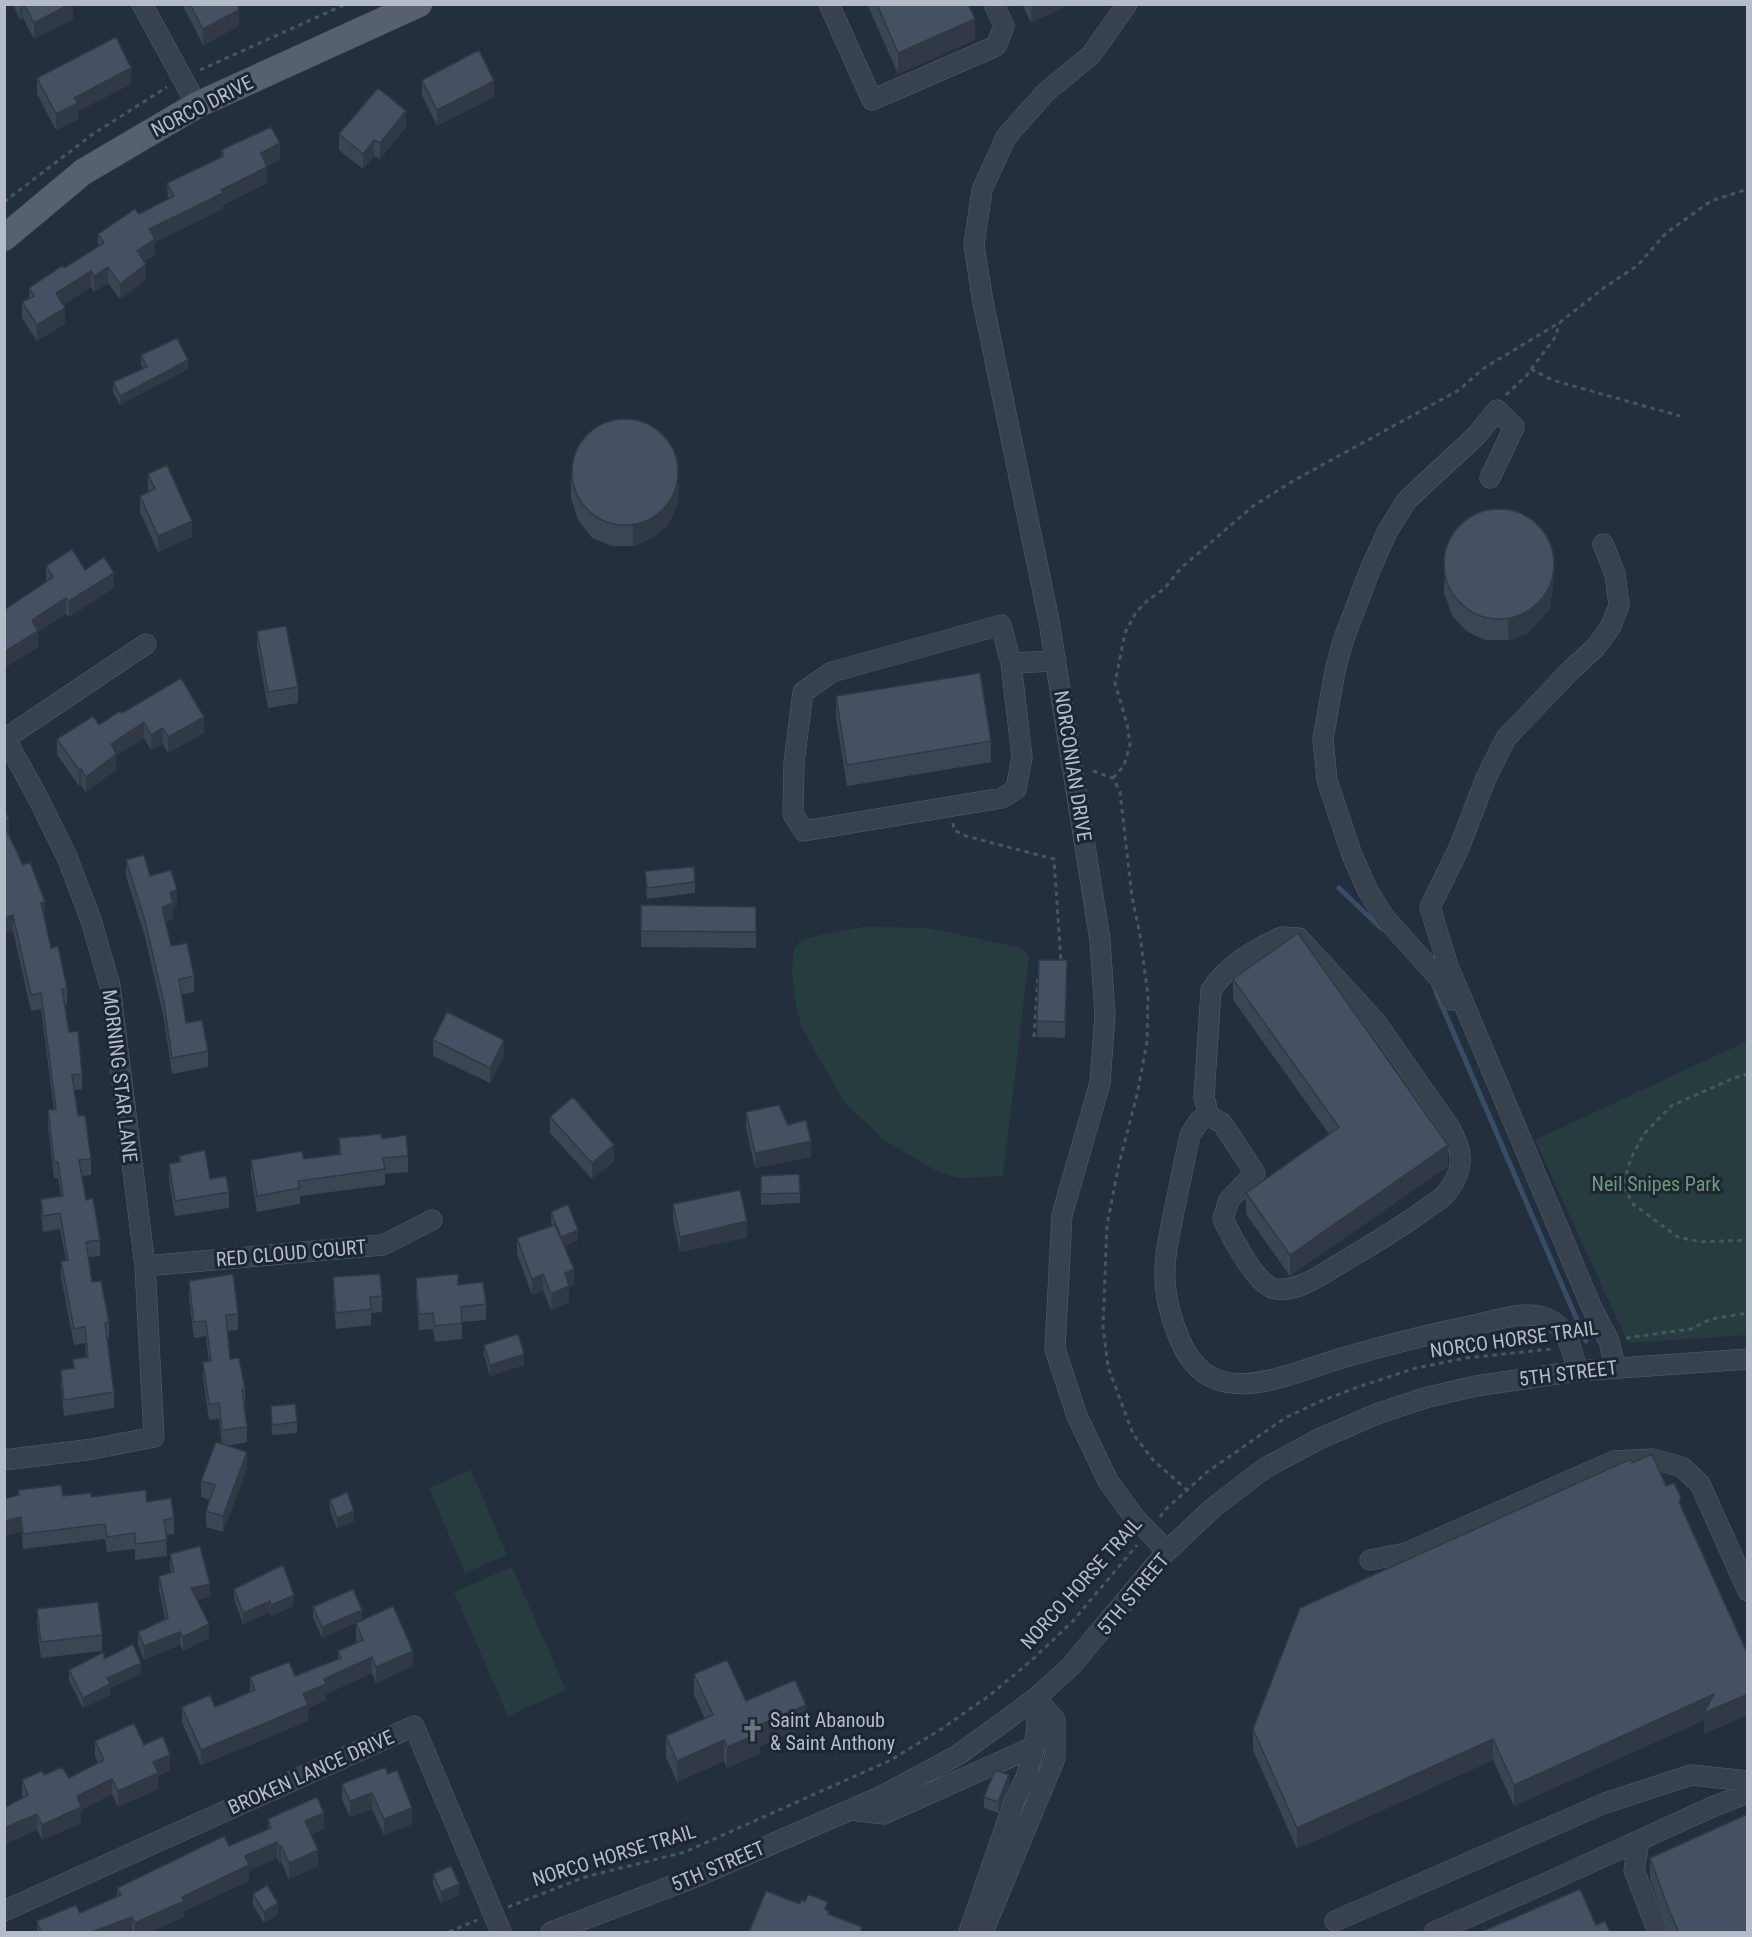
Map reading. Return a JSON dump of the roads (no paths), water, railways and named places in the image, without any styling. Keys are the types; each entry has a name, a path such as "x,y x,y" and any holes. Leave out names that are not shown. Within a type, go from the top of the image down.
{"main road":[{"name":"NORCO DRIVE","path":"4,238 84,172 197,105 419,4"}],"street":[{"path":"142,4 197,105"},
{"path":"829,4 872,100 996,46 1004,26 994,4"},
{"name":"NORCONIAN DRIVE","path":"1127,4 1091,55 1046,92 1006,138 982,190 974,245 982,302 1049,621 1100,940 1105,1015 1100,1083 1062,1215 1055,1349 1077,1416 1108,1481 1136,1518 1167,1551"},
{"path":"1490,478 1514,427 1497,411 1477,435 1407,500 1387,532 1343,641 1335,671 1323,739 1330,789 1352,855 1368,891 1385,918 1438,978 1456,1008 1498,1104 1520,1136"},
{"path":"1603,544 1615,574 1619,605 1611,626 1596,647 1506,738 1486,778 1459,848 1430,907 1448,966 1591,1306 1609,1341 1616,1367"},
{"path":"1001,625 1011,663 1022,757 1016,789 1002,798 804,831 794,814 794,763 803,692 832,672 1001,625"},
{"path":"5,736 146,644"},
{"path":"1011,663 1056,661"},
{"name":"MORNING STAR LANE","path":"4,1460 93,1449 154,1437 145,1266 110,987 91,920 67,857 5,736"},
{"path":"1282,937 1299,938 1375,1022 1450,1128 1459,1144 1461,1159 1456,1177 1447,1194 1399,1228 1305,1284 1286,1290 1271,1287 1258,1275 1232,1238 1223,1219 1229,1200 1255,1173 1222,1123 1209,1116 1203,1097 1211,990 1221,975 1267,944 1282,937"},
{"path":"1209,1116 1198,1121 1190,1135 1169,1236 1165,1270 1174,1326 1182,1346 1203,1373 1216,1381 1236,1385 1264,1382 1410,1339 1527,1314 1547,1319 1562,1330 1571,1346 1577,1371"},
{"name":"RED CLOUD COURT","path":"145,1266 383,1245 432,1220"},
{"name":"5TH STREET","path":"551,1932 698,1876 850,1810 919,1777 958,1755 1036,1698 1071,1666 1167,1551 1214,1507 1257,1475 1321,1438 1380,1413 1428,1397 1476,1386 1616,1367 1748,1359"},
{"path":"1370,1560 1406,1553 1614,1461 1653,1459 1682,1467 1700,1484 1748,1592"},
{"path":"969,1932 1014,1802 1026,1777 1035,1746 1036,1698"},
{"path":"982,1932 1055,1758 1055,1720 1036,1698"},
{"name":"BROKEN LANCE DRIVE","path":"4,1911 414,1726 501,1932"},
{"path":"850,1810 884,1814 1035,1746"},
{"path":"1335,1921 1605,1803 1691,1775 1748,1781"},
{"path":"1434,1932 1748,1793"},
{"path":"1639,1840 1634,1870 1658,1932"}],"waterway":[{"path":"1339,888 1381,928"},
{"path":"1436,992 1586,1341"}],"place":[{"name":"Saint Abanoub & Saint Anthony","path":"752,1731"}],"park label":[{"name":"Neil Snipes Park","path":"1656,1184"}]}
